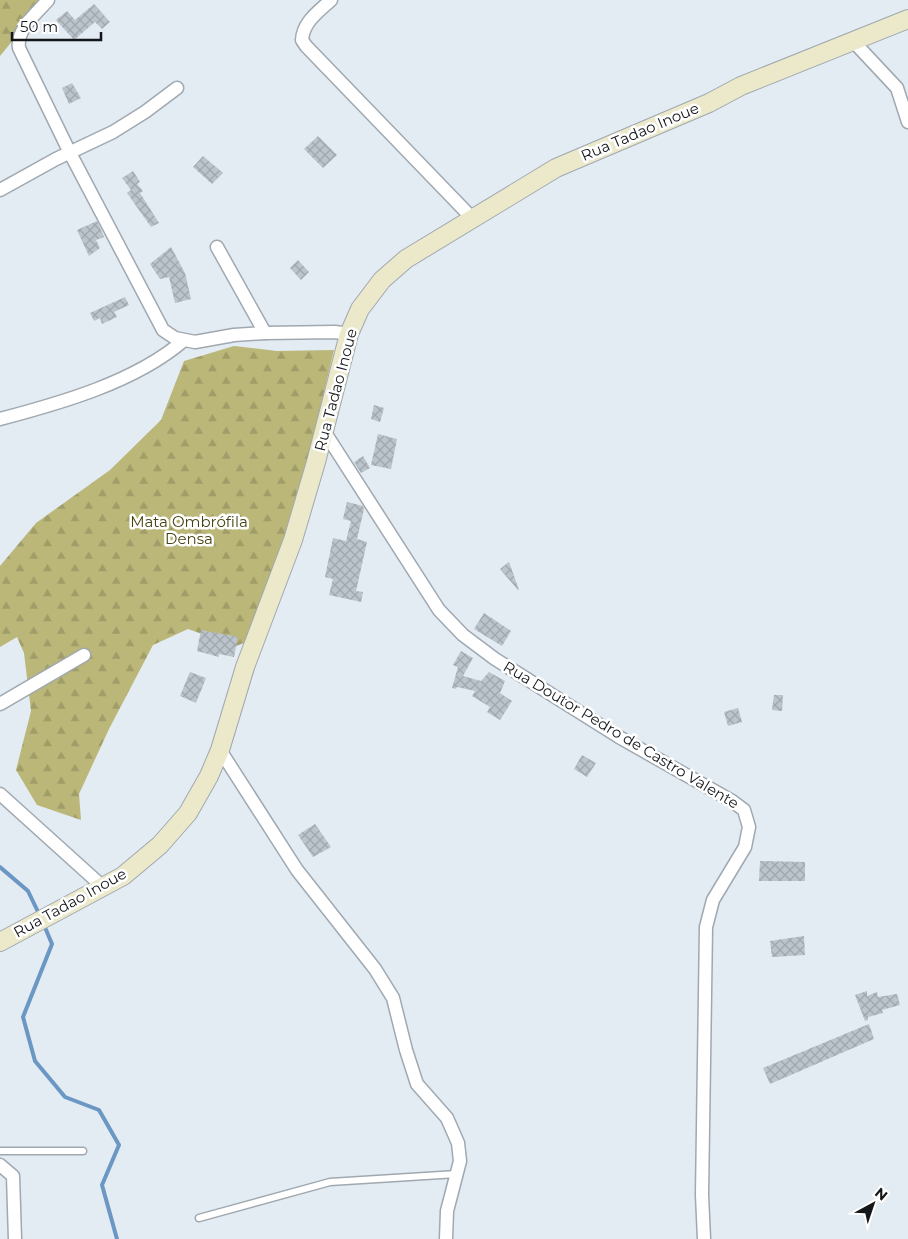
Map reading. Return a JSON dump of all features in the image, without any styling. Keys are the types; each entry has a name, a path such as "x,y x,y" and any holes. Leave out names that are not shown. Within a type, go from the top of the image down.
{"street":[{"path":"48,0 24,28 18,41 26,62 70,153 158,323 169,335 183,341 195,342 234,335 265,333 334,332 348,334"},
{"path":"331,0 310,19 304,30 302,40 473,219"},
{"name":"Rua Tadao Inoue","path":"0,942 123,876 141,862 160,845 188,812 209,776 220,750 246,667 293,540 324,431 348,334 360,309 382,280 406,259 556,168 853,41 908,20"},
{"path":"853,41 897,88 908,122"},
{"path":"0,190 113,132 145,112 177,88"},
{"path":"217,247 265,333"},
{"path":"0,419 121,378 148,366 183,341"},
{"name":"Rua Doutor Pedro de Castro Valente","path":"324,431 439,610 463,635 531,682 668,766 732,800 744,810 749,827 745,847 713,900 706,927 702,1195 704,1239"},
{"path":"0,704 84,655"},
{"path":"220,750 297,870 375,969 390,991 417,1084 447,1118 454,1133 459,1152 457,1174 447,1211 446,1239"},
{"path":"0,794 102,886"},
{"path":"0,1165 13,1176 15,1239"}],"lane":[{"path":"0,1151 83,1151"},
{"path":"199,1218 330,1182 457,1174"}],"green space":[{"path":"0,0 46,0 0,56"},
{"name":"Mata Ombrófila Densa","path":"234,346 277,351 334,350 281,572 254,639 236,646 188,629 153,645 109,729 79,794 81,820 37,805 16,770 31,711 24,653 17,637 0,647 0,566 36,523 110,470 161,420 184,361"}],"building":[{"path":"94,4 110,22 102,29 95,22 74,40 56,20 67,11 75,20"},
{"path":"72,83 81,98 69,104 62,88"},
{"path":"318,136 337,155 323,168 304,149"},
{"path":"203,156 223,173 212,184 193,167"},
{"path":"133,171 140,182 137,184 143,191 140,193 159,223 151,227 127,193 131,190 122,178"},
{"path":"97,221 104,237 96,240 100,248 89,256 77,230"},
{"path":"171,247 185,273 191,299 175,303 169,277 160,279 150,264"},
{"path":"298,260 309,272 301,280 290,268"},
{"path":"125,297 129,305 114,312 117,317 102,324 100,318 94,321 90,313"},
{"path":"374,405 384,408 380,422 371,419"},
{"path":"378,434 397,439 391,469 371,465"},
{"path":"363,456 370,468 361,473 354,462"},
{"path":"347,502 363,506 364,509 357,539 367,542 356,591 363,592 361,602 329,595 333,579 325,577 333,538 346,541 351,521 343,519"},
{"path":"509,562 519,590 500,569"},
{"path":"484,613 511,631 502,646 474,629"},
{"path":"201,630 238,637 234,657 219,654 219,657 197,651"},
{"path":"461,651 473,658 463,676 481,681 489,672 505,681 500,693 512,701 500,720 487,712 490,707 472,696 475,691 457,687 455,689 452,688 458,667 453,665"},
{"path":"190,672 206,678 196,703 180,696"},
{"path":"774,695 783,695 782,711 772,710"},
{"path":"738,708 742,722 728,726 724,712"},
{"path":"582,755 596,763 587,777 574,769"},
{"path":"315,824 331,847 313,857 298,835"},
{"path":"760,861 805,862 805,881 759,881"},
{"path":"804,936 805,955 772,957 770,941"},
{"path":"867,991 867,996 877,992 878,997 897,994 900,1005 882,1010 883,1013 868,1017 868,1020 865,1021 855,995"},
{"path":"869,1024 874,1039 770,1084 763,1068"}],"waterway":[{"path":"0,867 28,891 40,916"},
{"path":"44,925 52,944 23,1017 35,1061 65,1097 99,1110 119,1145 102,1185 117,1239"}]}
